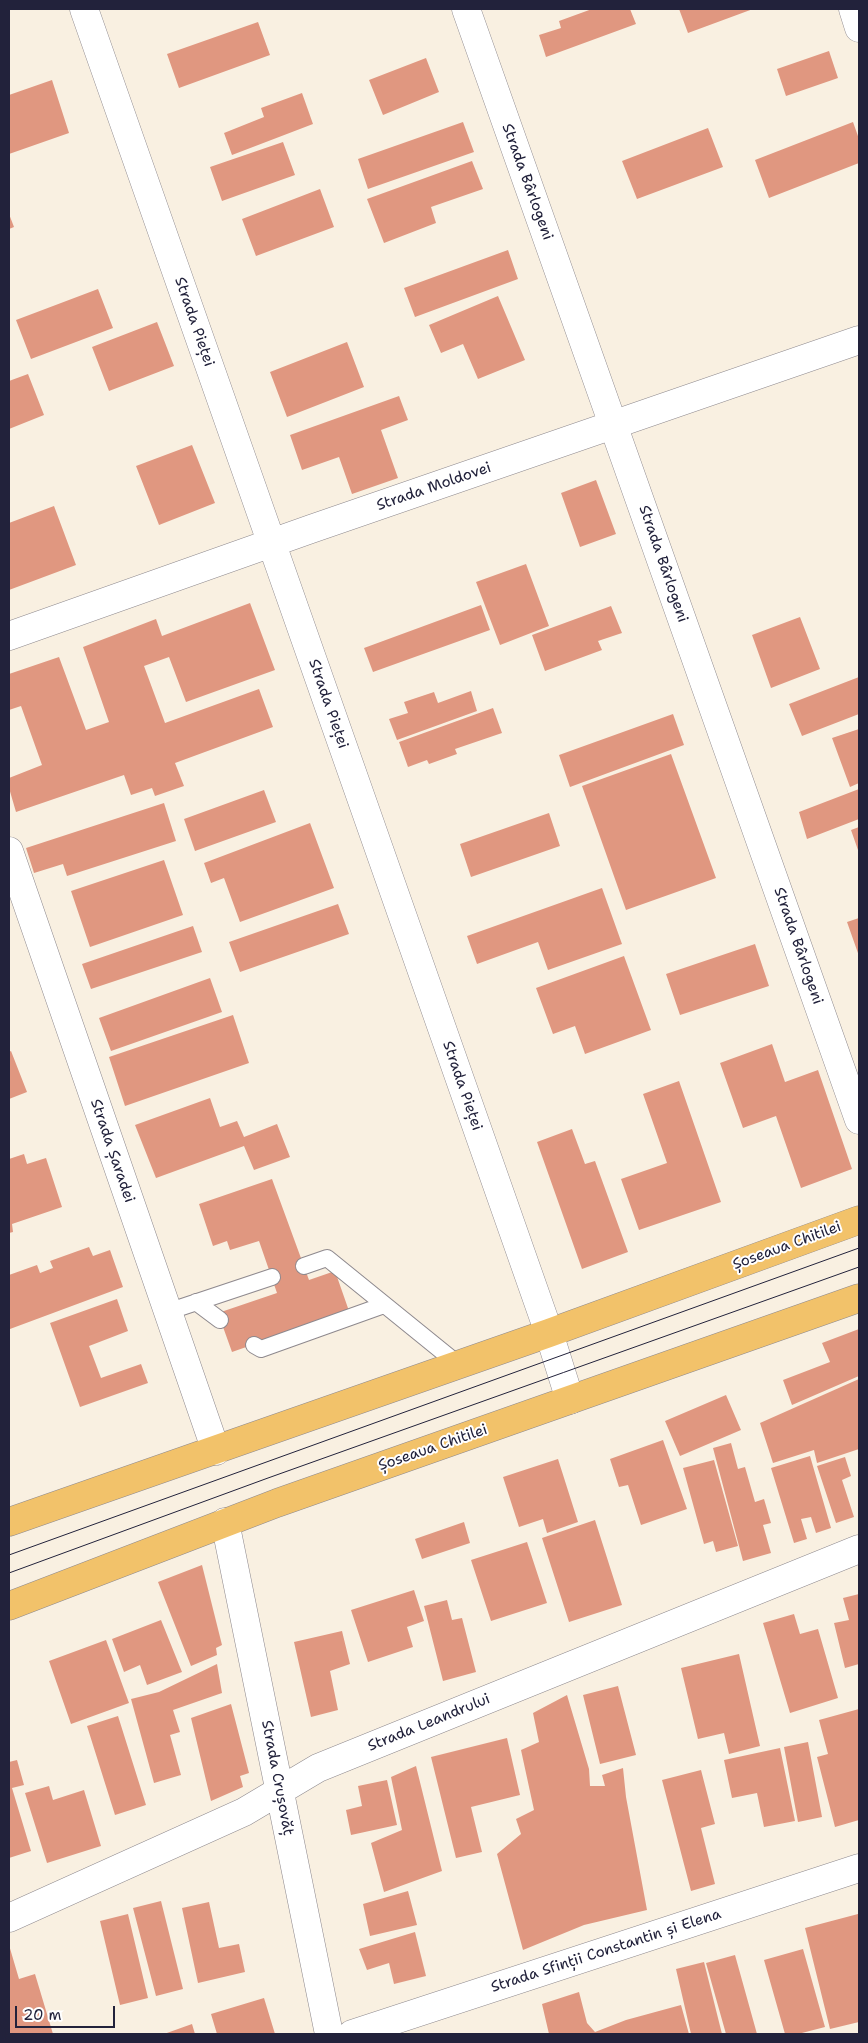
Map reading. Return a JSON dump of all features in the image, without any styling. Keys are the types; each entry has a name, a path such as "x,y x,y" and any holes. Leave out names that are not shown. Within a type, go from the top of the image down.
{"main road":[{"name":"Șoseaua Chitilei","path":"9,1522 459,1365 859,1220"},
{"name":"Șoseaua Chitilei","path":"9,1606 225,1522 859,1298"}],"street":[{"name":"Strada Pieței","path":"84,9 549,1333 570,1400"},
{"name":"Strada Bârlogeni","path":"466,9 859,1120"},
{"path":"852,9 859,28"},
{"name":"Strada Moldovei","path":"9,636 859,340"},
{"name":"Strada Șaradei","path":"9,851 216,1451"},
{"name":"Strada Crușovăț","path":"225,1522 329,2034"},
{"name":"Strada Leandrului","path":"9,1918 244,1812 318,1768 859,1549"},
{"name":"Strada Sfinții Constantin și Elena","path":"352,2034 859,1868"}],"lane":[{"path":"304,1266 327,1258 459,1365"},
{"path":"167,1312 272,1278"},
{"path":"196,1302 220,1320"},
{"path":"254,1345 261,1349 384,1305"}],"building":[{"path":"592,9 630,9 636,24 546,57 539,35 561,28 559,21"},
{"path":"679,9 753,9 688,33"},
{"path":"258,22 270,55 179,88 167,54"},
{"path":"829,51 838,78 786,96 777,69"},
{"path":"426,58 439,92 383,115 369,80"},
{"path":"52,80 69,133 9,154 9,95"},
{"path":"302,93 313,124 232,155 224,133 264,117 261,108"},
{"path":"463,122 474,152 368,189 358,159"},
{"path":"853,122 859,139 859,163 769,198 755,160"},
{"path":"708,128 723,167 637,199 622,161"},
{"path":"283,142 295,175 222,201 210,167"},
{"path":"472,161 483,189 431,207 436,223 384,243 367,199"},
{"path":"320,189 334,227 256,256 242,219"},
{"path":"9,214 14,227 9,229"},
{"path":"508,250 518,279 415,317 404,288"},
{"path":"98,289 113,328 31,359 16,320"},
{"path":"498,296 525,360 478,379 463,344 441,353 429,325"},
{"path":"157,322 174,366 109,391 92,347"},
{"path":"347,342 364,387 287,417 270,372"},
{"path":"28,374 44,415 9,429 9,381"},
{"path":"399,396 408,420 381,430 398,478 352,494 339,457 302,470 290,435"},
{"path":"192,445 215,503 159,525 136,466"},
{"path":"596,480 616,534 580,547 561,493"},
{"path":"54,506 76,565 9,590 9,523"},
{"path":"526,564 549,626 500,645 476,582"},
{"path":"250,603 275,670 186,702 169,657 144,666 165,723 259,689 273,727 175,763 184,786 155,796 152,788 131,795 124,775 16,812 9,788 9,778 42,765 21,706 9,710 9,674 59,657 86,730 109,722 83,647 156,619 162,636"},
{"path":"481,605 490,630 373,672 364,648"},
{"path":"611,606 622,633 598,641 602,650 545,671 532,635"},
{"path":"800,617 820,669 771,688 752,635"},
{"path":"859,677 859,714 802,736 789,704"},
{"path":"471,691 477,711 397,740 389,719 408,713 404,702 434,692 438,703"},
{"path":"493,708 502,733 455,749 457,754 429,764 427,760 408,767 399,742"},
{"path":"673,714 684,745 570,787 559,755"},
{"path":"859,729 859,783 850,787 832,738"},
{"path":"671,754 716,878 626,910 582,786"},
{"path":"859,789 859,819 807,839 799,812"},
{"path":"264,790 276,822 195,851 184,819"},
{"path":"164,803 176,841 67,876 63,864 34,873 26,848"},
{"path":"549,813 560,846 471,877 460,844"},
{"path":"310,823 334,888 240,922 224,878 211,883 204,863"},
{"path":"859,827 859,853 851,830"},
{"path":"164,860 183,915 90,947 71,891"},
{"path":"602,888 622,944 548,970 538,942 477,964 467,936"},
{"path":"338,904 349,934 240,972 229,942"},
{"path":"859,918 859,956 847,922"},
{"path":"193,926 202,952 91,989 82,964"},
{"path":"755,944 769,986 680,1015 666,974"},
{"path":"624,956 651,1030 585,1054 575,1026 553,1034 536,988"},
{"path":"210,978 222,1012 111,1051 99,1018"},
{"path":"233,1015 249,1063 125,1106 109,1057"},
{"path":"772,1044 785,1082 818,1070 852,1169 801,1188 776,1116 743,1128 720,1063"},
{"path":"11,1051 27,1092 9,1099 9,1052"},
{"path":"679,1081 721,1202 639,1230 621,1179 667,1163 643,1094"},
{"path":"210,1098 220,1127 237,1121 244,1137 277,1124 290,1157 254,1170 244,1146 156,1178 135,1125"},
{"path":"572,1129 585,1164 595,1161 628,1252 582,1269 537,1142"},
{"path":"24,1154 27,1164 46,1158 62,1207 12,1224 13,1232 9,1233 9,1159"},
{"path":"272,1179 309,1280 335,1271 349,1311 232,1352 218,1313 277,1293 259,1241 230,1250 227,1241 213,1246 199,1204"},
{"path":"89,1247 93,1256 110,1250 123,1287 10,1329 9,1275 37,1265 40,1273 53,1268 50,1261"},
{"path":"117,1299 128,1331 89,1346 101,1378 141,1364 148,1383 80,1407 50,1323"},
{"path":"859,1329 859,1376 792,1405 783,1380 830,1362 822,1343"},
{"path":"859,1379 859,1449 817,1463 814,1450 773,1463 760,1423"},
{"path":"726,1395 741,1430 680,1456 665,1421"},
{"path":"663,1440 687,1509 641,1525 628,1485 619,1487 610,1459"},
{"path":"731,1443 738,1469 745,1467 755,1502 764,1499 771,1523 763,1525 771,1553 743,1561 713,1448"},
{"path":"810,1456 831,1528 816,1533 811,1517 801,1519 807,1539 794,1543 771,1468"},
{"path":"845,1457 851,1476 842,1480 854,1517 836,1523 817,1466"},
{"path":"558,1459 578,1522 547,1533 543,1519 519,1527 503,1477"},
{"path":"714,1460 738,1546 716,1552 713,1541 704,1544 683,1468"},
{"path":"595,1520 622,1605 569,1622 542,1538"},
{"path":"464,1522 470,1543 422,1559 415,1539"},
{"path":"527,1542 547,1603 491,1621 471,1560"},
{"path":"202,1565 222,1645 216,1648 217,1655 191,1666 158,1582"},
{"path":"414,1590 424,1621 407,1627 413,1647 368,1662 351,1610"},
{"path":"859,1594 859,1664 845,1668 834,1623 849,1620 843,1598"},
{"path":"447,1600 452,1620 462,1618 476,1672 443,1681 424,1606"},
{"path":"794,1614 800,1634 818,1629 838,1698 790,1713 763,1623"},
{"path":"161,1620 182,1672 147,1685 140,1665 124,1672 112,1639"},
{"path":"342,1631 350,1664 330,1671 338,1710 311,1717 294,1642"},
{"path":"106,1640 129,1703 71,1724 49,1661"},
{"path":"739,1654 760,1746 729,1754 724,1733 698,1739 681,1668"},
{"path":"217,1664 222,1693 173,1710 180,1732 170,1735 181,1775 154,1783 131,1699 159,1692"},
{"path":"618,1686 636,1755 600,1764 583,1695"},
{"path":"567,1695 589,1769 590,1786 605,1786 602,1775 623,1768 626,1797 647,1910 584,1925 523,1950 497,1854 521,1834 516,1819 534,1810 521,1750 539,1742 533,1713"},
{"path":"231,1704 249,1773 240,1776 243,1787 211,1801 191,1718"},
{"path":"859,1709 859,1820 835,1827 817,1757 828,1754 819,1720"},
{"path":"118,1716 146,1805 115,1815 87,1726"},
{"path":"507,1738 520,1795 471,1807 482,1852 456,1858 431,1757"},
{"path":"808,1742 822,1817 798,1822 784,1747"},
{"path":"780,1748 795,1821 764,1827 757,1793 732,1798 724,1760"},
{"path":"17,1760 24,1785 12,1788 31,1851 9,1858 9,1762"},
{"path":"416,1766 442,1871 384,1892 371,1843 402,1830 391,1777"},
{"path":"701,1770 715,1824 701,1828 715,1884 691,1891 662,1780"},
{"path":"387,1780 397,1825 351,1835 346,1810 362,1806 358,1786"},
{"path":"49,1786 53,1800 84,1790 101,1846 47,1863 25,1793"},
{"path":"408,1891 417,1925 370,1936 363,1904"},
{"path":"161,1901 183,1989 156,1996 133,1908"},
{"path":"209,1902 219,1948 239,1944 245,1972 198,1983 182,1908"},
{"path":"128,1914 148,1998 120,2005 100,1921"},
{"path":"858,1914 859,2022 830,2029 805,1928"},
{"path":"415,1932 426,1976 394,1984 389,1963 367,1970 359,1949"},
{"path":"9,1945 19,1979 35,1974 53,2034 10,2034"},
{"path":"803,1949 825,2027 798,2034 785,2034 764,1960"},
{"path":"735,1955 757,2034 726,2034 706,1963"},
{"path":"704,1962 722,2034 691,2034 676,1969"},
{"path":"579,1992 587,2023 595,2032 626,2020 681,2005 689,2034 549,2034 542,2004"},
{"path":"264,1998 275,2034 217,2034 211,2014"},
{"path":"192,2024 195,2034 164,2034"}],"tram line":[{"path":"9,1555 859,1248"},
{"path":"9,1573 268,1478 859,1267"}]}
